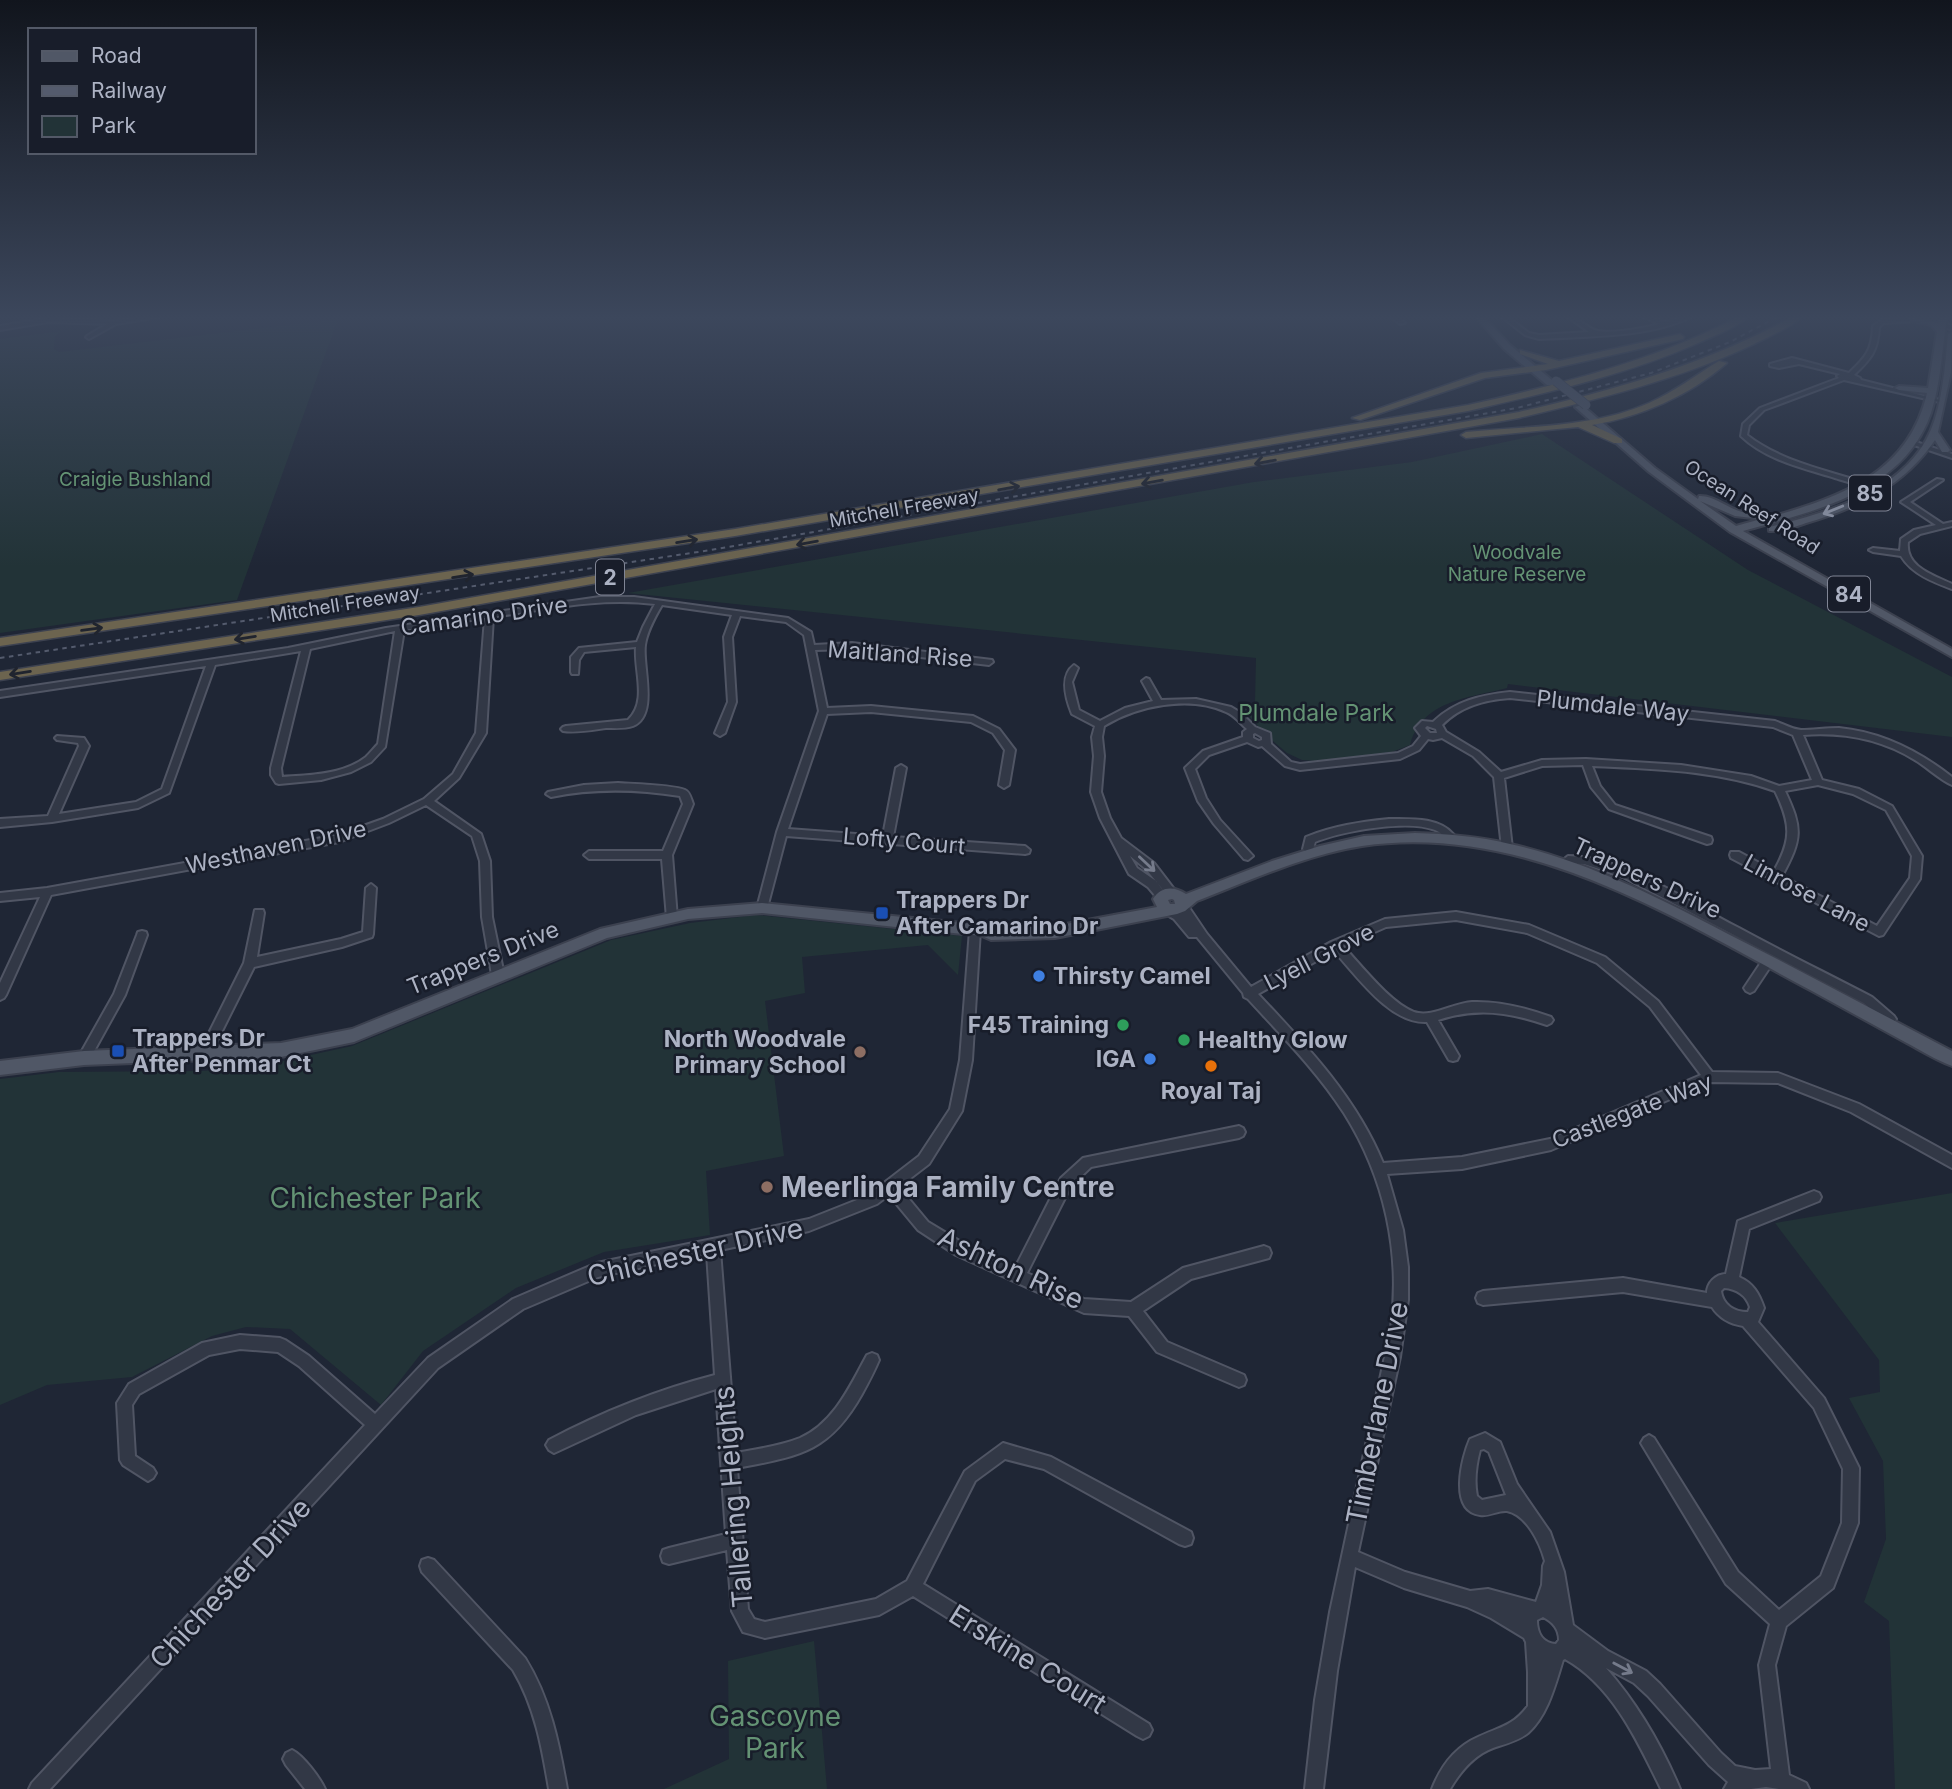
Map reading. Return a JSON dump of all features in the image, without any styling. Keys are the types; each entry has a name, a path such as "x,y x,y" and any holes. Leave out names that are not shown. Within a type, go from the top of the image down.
{"highway":[{"path":"1208,452 1356,418 1408,400"},
{"name":"Mitchell Freeway","path":"0,642 435,580 814,522 1501,400"},
{"name":"Mitchell Freeway","path":"0,676 432,608 1311,453 1581,400"},
{"path":"1311,453 1602,422 1635,412 1660,400"},
{"path":"1568,424 1595,429 1618,441"}],"main road":[{"name":"Ocean Reef Road","path":"1575,400 1745,532 1774,545 1952,645"},
{"path":"1919,400 1926,413"},
{"name":"85","path":"1745,532 1824,503 1864,484 1892,466 1913,442 1929,400"},
{"name":"85","path":"1745,532 1800,523 1836,510 1877,490 1905,471 1927,446 1934,432 1942,400"},
{"name":"Ocean Reef Road","path":"1602,422 1618,441 1695,503 1952,654"},
{"path":"1934,432 1950,453"},
{"path":"1702,498 1738,514 1769,518 1787,515"},
{"path":"1774,545 1774,534 1800,523"},
{"name":"Trappers Drive","path":"1171,902 1188,891 1338,840 1379,835 1449,835 1507,845 1568,860 1631,885 1952,1051"},
{"name":"Trappers Drive","path":"0,1068 84,1058 281,1050 354,1035 605,933 672,918 762,908 991,934 1055,932 1192,897 1292,859 1352,844 1392,839 1507,845 1607,879 1952,1059"}],"street":[{"path":"1783,400 1762,409 1746,424 1744,436 1752,444 1783,457 1864,484"},
{"path":"1913,442 1950,453"},
{"path":"1939,480 1905,502 1940,525"},
{"path":"1903,554 1903,541 1917,532 1952,524"},
{"path":"1873,550 1903,554 1920,571 1952,587"},
{"name":"Camarino Drive","path":"0,694 211,663 400,628 605,599 660,602 773,617 799,626 808,634 812,648"},
{"path":"566,729 631,723 638,718 643,705 641,644 646,626 660,602"},
{"path":"720,733 732,702 728,638 737,612"},
{"name":"Westhaven Drive","path":"0,897 47,892 339,838 427,802 456,776 481,733 489,615"},
{"path":"306,647 276,768 279,781 321,777 348,770 368,760 382,745 400,628"},
{"path":"575,672 574,660 576,654 582,650 641,644"},
{"name":"Maitland Rise","path":"812,648 852,646 989,662"},
{"path":"762,908 782,832 823,711 812,648"},
{"path":"0,823 52,819 138,805 166,791 211,663"},
{"path":"1074,668 1068,682 1075,712 1100,725 1112,716 1158,703 1196,703 1229,709 1250,734 1206,753 1190,768 1201,799 1217,822 1248,856"},
{"path":"1146,681 1158,703"},
{"name":"Plumdale Way","path":"1250,734 1255,744 1264,743 1288,764 1300,767 1400,756 1416,748 1426,735 1420,728 1422,724 1439,729 1455,707 1489,696 1510,695 1775,724 1797,733 1813,730 1880,737 1910,751 1950,778"},
{"path":"823,711 871,709 974,719 996,731 1010,750 1003,785"},
{"name":"Timberlane Drive","path":"1100,725 1097,737 1100,756 1096,792 1116,840 1133,871 1171,902 1178,916 1211,956 1224,965 1340,1096 1379,1169 1397,1237 1402,1283 1398,1333 1332,1646 1314,1789"},
{"path":"1439,729 1476,754 1499,776 1507,845"},
{"path":"1499,776 1542,763 1586,762 1681,768 1751,779 1779,789 1818,782 1797,733"},
{"path":"52,819 84,746 81,740 60,738"},
{"path":"1586,762 1596,787 1612,807 1707,840"},
{"path":"888,838 901,768"},
{"name":"Linrose Lane","path":"1735,855 1879,932 1915,879 1917,856 1889,808 1856,791 1818,782"},
{"path":"551,794 579,787 637,786 684,793 688,804 667,855 672,918"},
{"path":"1777,876 1794,846 1792,816 1779,789"},
{"path":"427,802 476,834 485,861 487,917 498,975"},
{"name":"Lofty Court","path":"782,832 1025,850"},
{"path":"589,855 667,855"},
{"path":"250,963 342,943 368,934 371,888"},
{"path":"0,995 47,892"},
{"path":"204,1055 250,963 259,913"},
{"name":"Lyell Grove","path":"1248,994 1335,945 1385,923 1456,916 1529,929 1601,960 1654,1004 1709,1077"},
{"name":"Chichester Drive","path":"38,1789 433,1363 517,1304 597,1270 809,1225 872,1200 924,1160 956,1111 966,1060 979,931"},
{"path":"84,1058 119,995 142,934"},
{"path":"1335,945 1389,1000 1413,1017 1431,1018 1461,1008 1516,1009 1547,1020"},
{"path":"1751,988 1768,961"},
{"path":"1431,1018 1453,1056"},
{"name":"Castlegate Way","path":"1379,1169 1462,1163 1551,1144 1709,1077 1778,1078 1855,1108 1952,1161"},
{"path":"1018,1276 1066,1182 1088,1162 1239,1132"},
{"name":"Ashton Rise","path":"890,1186 922,1226 961,1250 1084,1306 1133,1309"},
{"path":"1731,1281 1743,1226 1814,1197"},
{"name":"Tallering Heights","path":"713,1246 740,1611 749,1626 765,1630 879,1607 913,1587"},
{"path":"1240,1380 1162,1347 1133,1309 1188,1273 1264,1253"},
{"path":"1747,1320 1756,1314 1756,1302 1746,1288 1731,1281 1717,1283 1714,1294 1716,1301 1732,1317 1747,1320 1819,1403 1851,1468 1850,1523 1827,1582 1779,1621 1767,1665 1781,1779"},
{"path":"1483,1298 1623,1285 1716,1301"},
{"path":"148,1474 128,1460 124,1403 134,1389 207,1348 240,1342 280,1345 304,1361 376,1425"},
{"path":"728,1462 796,1447 814,1439 841,1413 872,1360"},
{"path":"554,1445 583,1429 654,1399 722,1380"},
{"path":"1441,1789 1460,1759 1473,1749 1523,1725 1541,1702 1563,1639 1557,1576 1541,1533 1505,1478 1495,1447 1485,1441 1475,1444 1467,1485 1469,1498 1475,1506 1487,1507 1498,1502 1505,1503 1528,1514"},
{"path":"1649,1443 1732,1578 1779,1621"},
{"path":"913,1587 970,1476 1003,1451 1046,1461 1185,1538"},
{"path":"669,1556 734,1540"},
{"path":"1349,1556 1404,1580 1469,1599 1497,1612 1532,1637 1545,1651 1563,1639"},
{"path":"1536,1705 1538,1672 1528,1621 1538,1609 1552,1564"},
{"path":"428,1566 529,1678 545,1726 558,1789"},
{"name":"Erskine Court","path":"913,1587 1143,1730"},
{"path":"1469,1599 1489,1597 1553,1612 1563,1639 1590,1663 1625,1707 1671,1789"},
{"path":"1563,1639 1640,1677 1731,1774 1781,1779 1800,1789"},
{"path":"292,1759 316,1789"},
{"path":"1733,1789 1750,1777"}],"green space":[{"name":"Craigie Bushland","path":"0,400 309,400 237,600 0,633"},
{"name":"Woodvale Nature Reserve","path":"1542,434 1748,570 1952,677 1952,737 1508,684 1507,688 1449,703 1436,710 1416,730 1410,745 1392,752 1315,761 1302,760 1287,753 1266,735 1242,708 1255,702 1256,658 628,593 1254,482 1412,462"},
{"name":"Chichester Park","path":"756,915 962,936 958,975 928,945 802,957 805,993 765,1001 784,1156 706,1171 710,1235 604,1252 516,1288 423,1351 381,1405 290,1329 246,1327 212,1336 132,1377 47,1385 0,1405 0,1079 59,1072 201,1071 256,1067 352,1046 611,940 690,923"},
{"path":"1952,1193 1952,1789 1895,1789 1889,1621 1864,1602 1886,1539 1883,1461 1849,1398 1880,1392 1879,1360 1775,1223"},
{"name":"Gascoyne Park","path":"814,1641 827,1789 664,1789 729,1759 728,1661"}],"railway":[{"path":"0,658 711,550 1517,408 1546,400"}],"place":[{"name":"Trappers Dr After Camarino Dr","path":"882,913"},
{"name":"Thirsty Camel","path":"1039,976"},
{"name":"F45 Training","path":"1123,1025"},
{"name":"Healthy Glow","path":"1184,1040"},
{"name":"Trappers Dr After Penmar Ct","path":"118,1051"},
{"name":"North Woodvale Primary School","path":"860,1052"},
{"name":"IGA","path":"1150,1059"},
{"name":"Royal Taj","path":"1211,1066"},
{"name":"Meerlinga Family Centre","path":"767,1187"}],"park label":[{"name":"Plumdale Park","path":"1316,713"}]}
